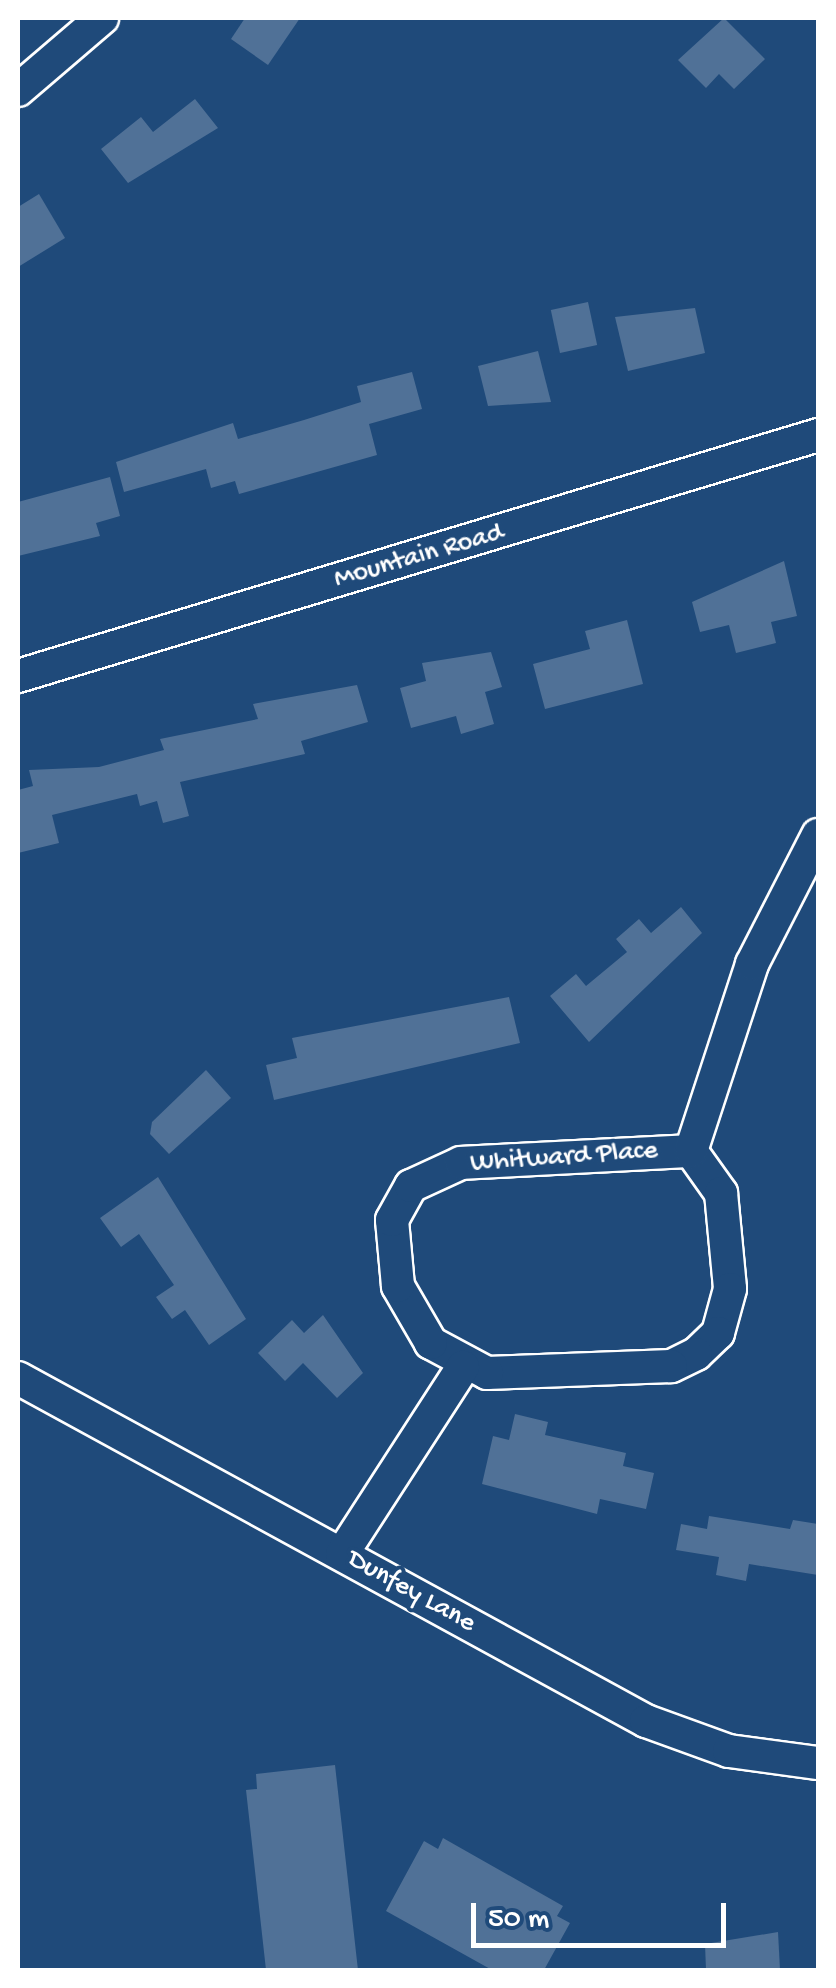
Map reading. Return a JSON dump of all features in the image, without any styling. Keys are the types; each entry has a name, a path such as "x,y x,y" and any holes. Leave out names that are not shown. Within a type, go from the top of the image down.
{"street":[{"path":"18,90 102,18"},
{"name":"Mountain Road","path":"18,676 816,446"},
{"name":"Whitward Place","path":"691,1151 752,964 818,835"},
{"name":"Whitward Place","path":"691,1151 720,1194 730,1290 718,1334 696,1354 670,1366 463,1367 431,1343 398,1286 392,1220 412,1186 461,1163 691,1151"},
{"path":"342,1554 463,1367"},
{"name":"Dunfey Lane","path":"18,1378 646,1721 729,1751 818,1763"}],"building":[{"path":"245,18 300,18 268,65 231,39"},
{"path":"724,18 765,59 734,89 719,74 706,88 678,60"},
{"path":"195,99 218,128 128,183 101,149 141,117 153,132"},
{"path":"39,194 65,238 18,267 18,207"},
{"path":"588,302 597,345 560,353 551,310"},
{"path":"695,308 705,353 628,371 615,317"},
{"path":"538,351 551,402 488,406 478,366"},
{"path":"412,372 422,409 369,424 377,455 239,494 235,481 211,488 206,469 124,492 116,462 233,423 238,439 304,420 361,402 357,386"},
{"path":"110,477 120,516 96,523 100,536 18,556 18,502"},
{"path":"784,561 797,616 771,622 776,643 736,653 729,625 700,632 692,602"},
{"path":"627,620 643,684 545,709 533,664 590,649 585,631"},
{"path":"491,652 502,687 485,692 494,724 461,734 456,716 411,728 400,688 426,681 422,663"},
{"path":"357,685 368,722 301,741 305,754 180,782 189,816 163,823 157,801 140,806 137,794 52,815 59,843 18,853 18,790 33,786 29,770 99,767 164,750 160,739 258,719 253,704"},
{"path":"681,907 702,933 589,1042 550,996 576,974 586,986 627,952 616,939 639,919 651,933"},
{"path":"509,997 520,1043 274,1100 266,1065 297,1058 292,1038"},
{"path":"206,1070 231,1098 169,1154 150,1134 152,1122"},
{"path":"158,1177 246,1319 209,1345 185,1310 172,1319 156,1297 174,1285 139,1234 121,1247 100,1218"},
{"path":"323,1315 363,1373 337,1398 303,1363 285,1381 258,1353 292,1320 304,1333"},
{"path":"515,1414 548,1422 545,1435 626,1453 623,1466 654,1473 646,1509 600,1499 597,1514 482,1484 493,1436 509,1440"},
{"path":"709,1516 790,1529 793,1520 818,1524 818,1575 749,1564 746,1581 716,1575 719,1557 676,1550 681,1524 707,1529"},
{"path":"335,1765 358,1970 266,1970 246,1790 257,1789 256,1774"},
{"path":"443,1838 563,1906 557,1916 570,1923 544,1970 492,1970 386,1911 424,1841 438,1849"},
{"path":"778,1932 780,1970 706,1970 705,1944"}]}
